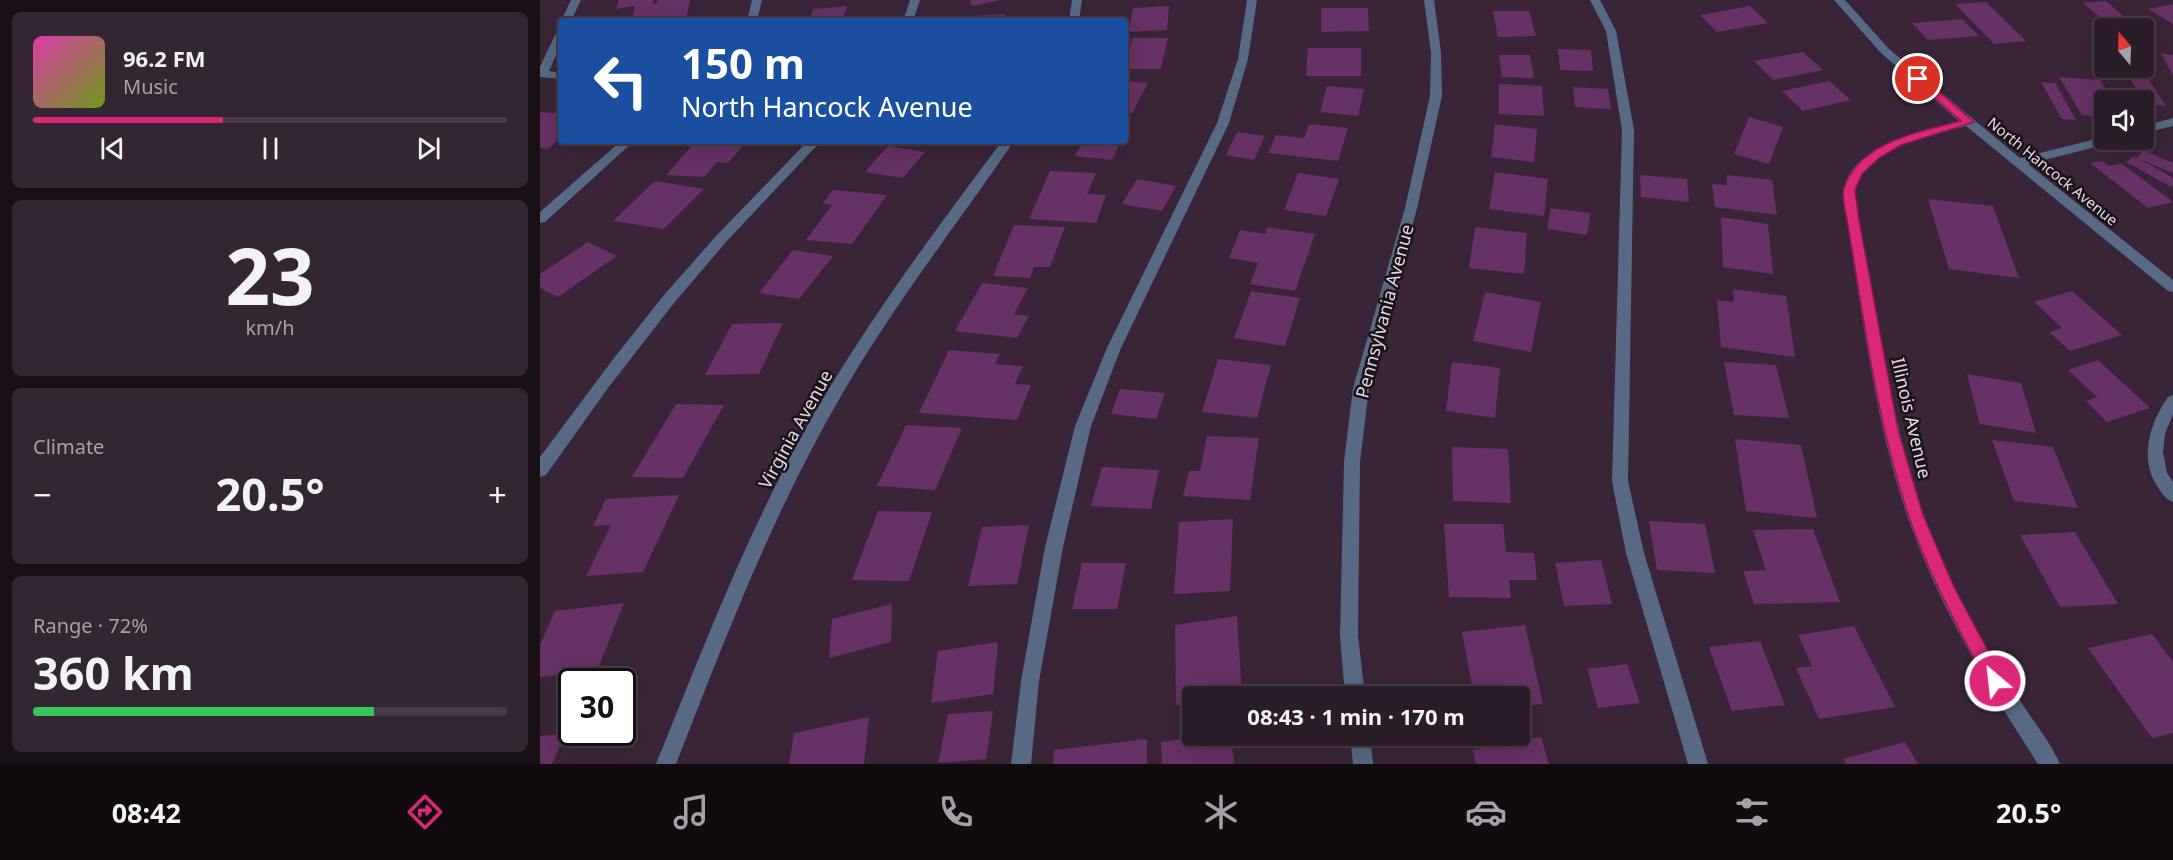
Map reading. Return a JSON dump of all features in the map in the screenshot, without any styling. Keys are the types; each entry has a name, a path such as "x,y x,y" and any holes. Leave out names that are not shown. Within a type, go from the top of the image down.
{"street":[{"path":"567,18 576,0"},
{"path":"753,18 757,0"},
{"path":"909,18 915,0"},
{"path":"1074,18 1077,0"},
{"path":"1021,764 1030,681 1054,547 1083,426 1114,348 1223,123 1243,59 1252,0"},
{"name":"Pennsylvania Avenue","path":"1354,686 1349,636 1348,538 1352,462 1361,388 1411,208 1436,96 1436,52 1429,0"},
{"path":"1595,0 1611,31 1628,130 1620,481 1635,553 1698,764"},
{"name":"North Hancock Avenue","path":"1839,0 1885,51 1968,122 2173,287"},
{"path":"558,39 542,74 558,76"},
{"name":"Illinois Avenue","path":"1968,122 1897,142 1875,156 1858,173 1849,190 1891,430 1916,515 1948,592 1995,681 2050,764"},
{"path":"2154,127 2173,122"},
{"path":"540,219 625,144"},
{"path":"540,470 597,389 669,299 717,243 812,144"},
{"name":"Virginia Avenue","path":"666,764 744,567 815,427 896,296 1006,144"},
{"path":"2020,162 2094,144"},
{"path":"2173,401 2164,412 2154,448 2158,471 2173,495"},
{"path":"1361,746 1363,764"}],"building":[{"path":"619,0 654,0 652,4 657,3 658,0 690,0 687,16 675,18 632,18 635,6 616,9"},
{"path":"970,0 997,0 997,1 971,6"},
{"path":"2106,1 2125,18 2101,18 2083,3"},
{"path":"1986,2 2026,41 1994,44 1955,4"},
{"path":"2173,4 2173,24 2148,9"},
{"path":"847,6 843,18 810,18 813,9"},
{"path":"1169,6 1167,30 1129,32 1133,8"},
{"path":"1750,6 1768,23 1717,32 1700,15"},
{"path":"1321,8 1368,8 1369,31 1321,32"},
{"path":"1493,11 1529,11 1536,36 1498,37"},
{"path":"1005,14 1004,18 955,17"},
{"path":"1962,19 1979,36 1928,40 1912,23"},
{"path":"1132,38 1168,38 1161,69 1128,69"},
{"path":"1308,48 1361,48 1361,76 1306,76"},
{"path":"1558,49 1591,50 1593,71 1560,70"},
{"path":"1803,52 1823,70 1773,80 1754,61"},
{"path":"2161,53 2173,55 2173,76"},
{"path":"1499,55 1530,55 1534,78 1502,77"},
{"path":"2059,77 2100,80 2106,90 2094,90 2094,116 2082,115"},
{"path":"2129,78 2148,78 2166,106 2154,105 2154,90 2137,90"},
{"path":"1128,81 1148,83 1132,113 1128,112"},
{"path":"1829,81 1851,100 1803,111 1782,91"},
{"path":"2041,82 2055,83 2076,120 2062,119"},
{"path":"1499,84 1542,86 1544,116 1499,114"},
{"path":"1327,86 1364,89 1358,116 1320,112"},
{"path":"1573,87 1608,89 1611,109 1575,107"},
{"path":"558,110 558,140 548,149 540,148 540,112 554,113"},
{"path":"1749,117 1783,127 1769,164 1734,154"},
{"path":"1309,124 1348,128 1338,161 1268,153 1276,135 1304,138"},
{"path":"1495,124 1537,129 1534,162 1491,157"},
{"path":"1237,132 1265,136 1254,160 1226,155"},
{"path":"693,144 744,144 728,163 717,162 704,177 666,175"},
{"path":"1081,144 1120,144 1112,160 1075,156"},
{"path":"888,146 925,152 903,178 865,172"},
{"path":"2143,150 2173,163 2173,173 2137,158"},
{"path":"2134,156 2173,178 2173,185 2171,187 2126,162"},
{"path":"2102,161 2109,166 2121,163 2173,202 2148,208 2090,163"},
{"path":"1050,171 1096,173 1087,194 1106,195 1096,223 1029,219"},
{"path":"1495,172 1548,179 1544,216 1489,209"},
{"path":"1298,173 1339,179 1326,216 1284,210"},
{"path":"1640,175 1687,179 1689,202 1641,197"},
{"path":"1727,175 1772,180 1777,215 1715,207 1712,184 1727,185"},
{"path":"1137,179 1176,186 1162,211 1122,204"},
{"path":"655,181 704,189 664,229 613,221"},
{"path":"833,190 887,195 852,244 806,240 832,205 823,203"},
{"path":"1928,199 1993,206 2019,278 1949,269"},
{"path":"1551,208 1590,213 1587,235 1547,229"},
{"path":"1721,217 1768,224 1773,274 1723,267"},
{"path":"1014,225 1065,227 1050,267 1034,267 1030,278 993,276"},
{"path":"1267,227 1315,234 1295,291 1250,284 1258,263 1229,258 1240,230 1265,234"},
{"path":"1475,227 1527,233 1524,274 1469,268"},
{"path":"588,242 617,256 558,297 540,288 540,274"},
{"path":"793,250 833,256 799,299 759,293"},
{"path":"982,283 1028,288 1014,314 1029,316 1017,338 955,331"},
{"path":"1733,289 1786,296 1795,357 1721,347 1717,300 1734,302"},
{"path":"1251,291 1300,298 1285,346 1234,338"},
{"path":"2072,291 2122,335 2070,351 2049,332 2062,328 2034,302"},
{"path":"1485,292 1541,302 1531,352 1473,341"},
{"path":"783,323 759,374 705,375 732,324"},
{"path":"949,350 1000,354 995,364 1023,366 1015,384 1031,385 1017,420 919,413"},
{"path":"1218,359 1271,365 1257,418 1202,412"},
{"path":"2098,360 2150,408 2107,422 2086,401 2097,397 2068,370"},
{"path":"1452,362 1500,368 1495,418 1446,411"},
{"path":"1724,362 1776,365 1789,418 1734,415"},
{"path":"1967,374 2021,383 2036,433 1980,424"},
{"path":"1120,389 1165,393 1156,419 1111,414"},
{"path":"676,404 724,405 683,478 632,477"},
{"path":"906,425 962,428 935,490 877,486"},
{"path":"1207,436 1259,438 1250,500 1183,496 1189,471 1200,471"},
{"path":"1735,439 1801,445 1817,518 1746,511"},
{"path":"1992,440 2053,447 2078,508 2014,501"},
{"path":"1452,447 1508,449 1511,503 1453,501"},
{"path":"1102,467 1159,470 1151,509 1091,506"},
{"path":"679,495 643,572 586,576 611,525 593,526 606,499"},
{"path":"878,511 932,512 909,581 852,580"},
{"path":"1233,519 1230,591 1174,594 1179,522"},
{"path":"1649,521 1705,524 1715,573 1657,570"},
{"path":"1444,524 1503,524 1506,552 1534,553 1537,580 1509,580 1511,598 1449,597"},
{"path":"1029,525 1017,584 968,586 982,527"},
{"path":"1813,529 1840,602 1754,604 1743,571 1766,570 1753,530"},
{"path":"2075,532 2118,604 2060,607 2020,535"},
{"path":"1601,560 1612,604 1564,606 1555,563"},
{"path":"1082,563 1126,563 1117,609 1072,609"},
{"path":"624,603 598,668 558,668 558,675 540,677 540,645 555,611"},
{"path":"892,604 891,642 829,658 832,619"},
{"path":"1237,616 1241,686 1182,686 1182,704 1176,705 1175,625"},
{"path":"1525,625 1543,704 1530,705 1530,686 1472,686 1462,632"},
{"path":"1854,626 1895,707 1819,719 1796,668 1812,666 1798,635"},
{"path":"2152,634 2173,662 2173,733 2152,738 2088,648"},
{"path":"1760,641 1785,705 1732,711 1709,647"},
{"path":"998,642 993,694 931,703 938,651"},
{"path":"1627,664 1640,703 1598,708 1587,669"},
{"path":"993,711 986,759 938,763 948,714"},
{"path":"869,717 864,764 789,764 794,733"},
{"path":"558,735 560,746 552,764 540,764 540,736"},
{"path":"1541,737 1549,764 1476,764 1473,750 1494,746 1530,746 1530,739"},
{"path":"1147,739 1147,764 1053,764 1054,750"},
{"path":"1182,739 1182,746 1232,746 1234,764 1162,764 1161,742"},
{"path":"1905,742 1918,764 1846,764 1843,759"}],"route":[{"path":"1918,79 1968,122 1897,142 1875,156 1858,173 1849,190 1891,430 1916,515 1948,592 1995,681"}]}
